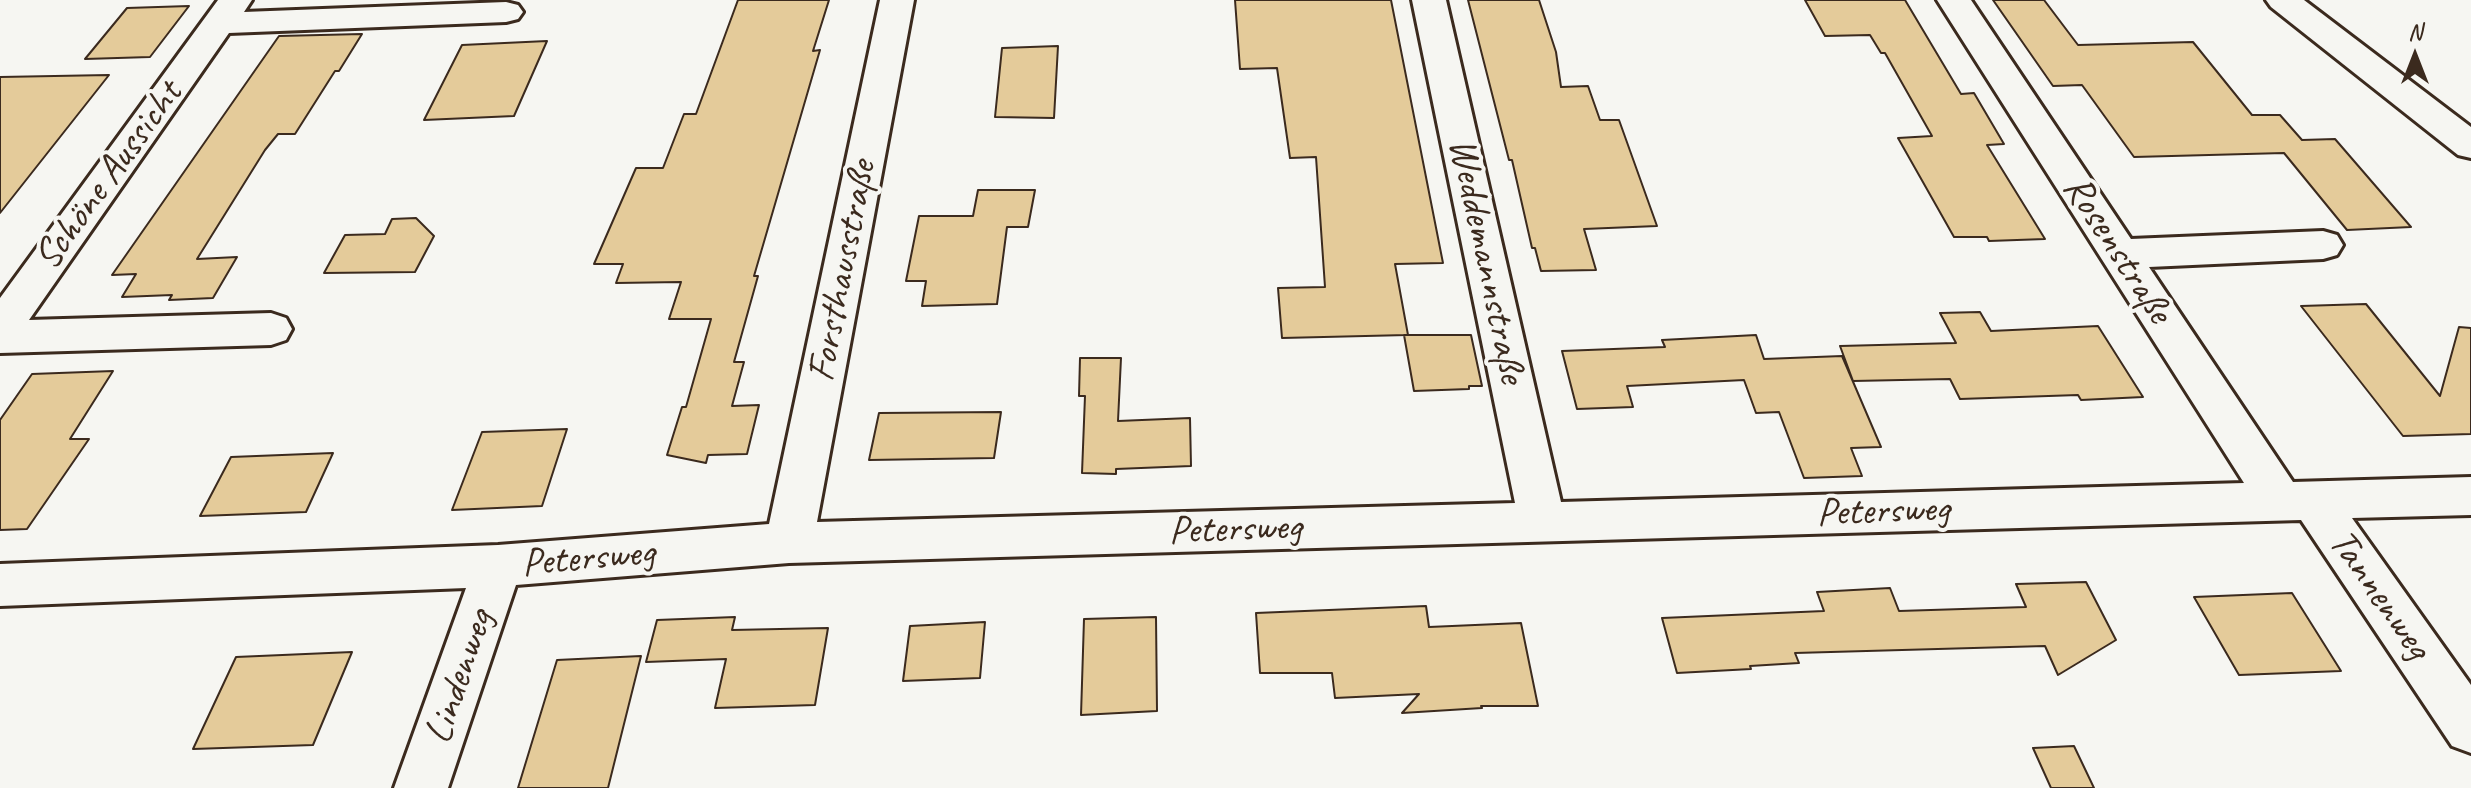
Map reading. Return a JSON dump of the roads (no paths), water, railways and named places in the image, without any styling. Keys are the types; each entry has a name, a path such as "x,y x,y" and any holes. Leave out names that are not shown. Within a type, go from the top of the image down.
{"street":[{"name":"Forsthausstraße","path":"789,543 897,0"},
{"name":"Weddemannstraße","path":"1429,0 1542,521"},
{"name":"Rosenstraße","path":"1954,0 2119,254 2297,500"},
{"path":"2283,0 2471,146"},
{"name":"Schöne Aussicht","path":"0,329 227,12 506,12"},
{"path":"2119,254 2323,245"},
{"name":"Schöne Aussicht","path":"0,337 271,329"},
{"name":"Petersweg","path":"0,585 498,566 789,543 2471,496"},
{"name":"Tannenweg","path":"2297,500 2471,729"},
{"name":"Lindenweg","path":"421,788 498,566"}]}
